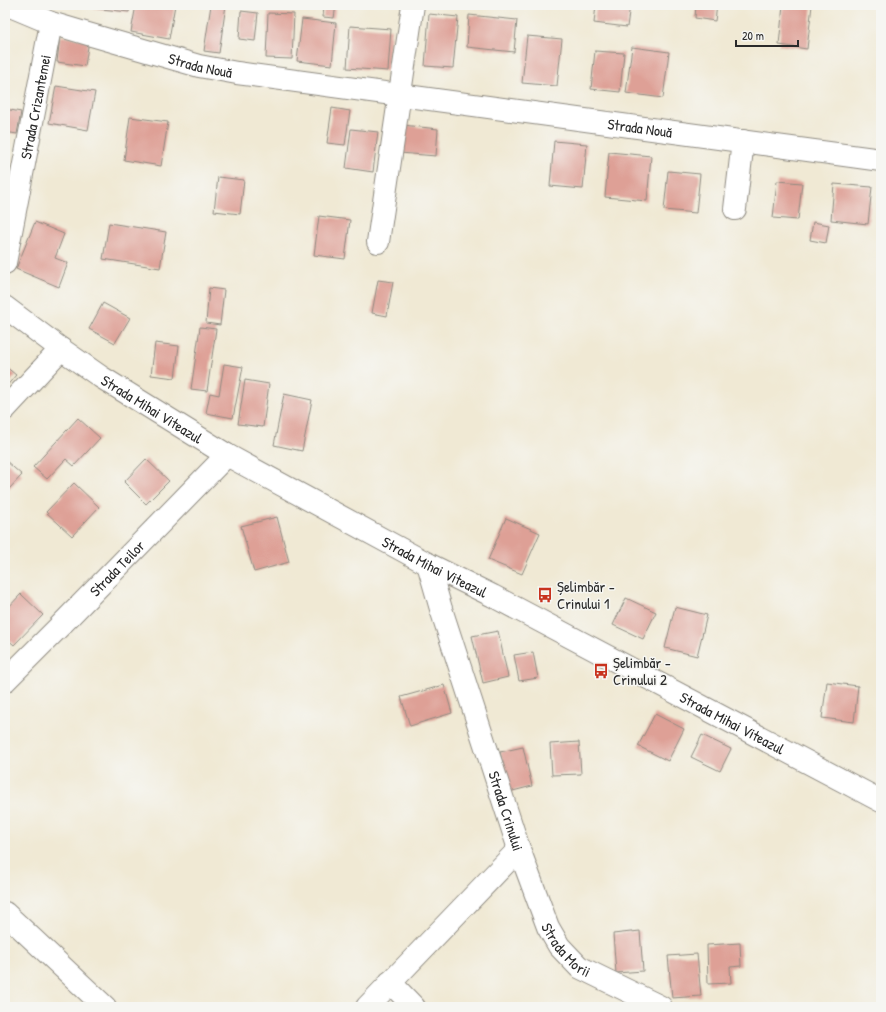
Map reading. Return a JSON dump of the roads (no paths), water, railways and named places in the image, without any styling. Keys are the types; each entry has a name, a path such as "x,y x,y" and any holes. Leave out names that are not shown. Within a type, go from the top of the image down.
{"street":[{"name":"Strada Nouă","path":"8,5 52,23 199,66 237,73 881,160"},
{"path":"378,242 413,5"},
{"name":"Strada Crizantemei","path":"5,263 52,23"},
{"path":"735,208 743,141"},
{"name":"Strada Mihai Viteazul","path":"5,307 61,349 108,381 227,455 428,564 500,600 881,801"},
{"path":"5,409 61,349"},
{"name":"Strada Teilor","path":"5,681 60,628 227,455"},
{"name":"Strada Crinului","path":"367,1007 519,849 441,609 428,564"},
{"name":"Strada Morii","path":"519,849 548,927 559,946 579,967 661,1007"},
{"path":"5,913 105,1007"},
{"path":"390,982 414,1007"}],"place":[{"name":"Șelimbăr - Crinului 1","path":"545,595"},
{"name":"Șelimbăr - Crinului 2","path":"601,671"}]}
